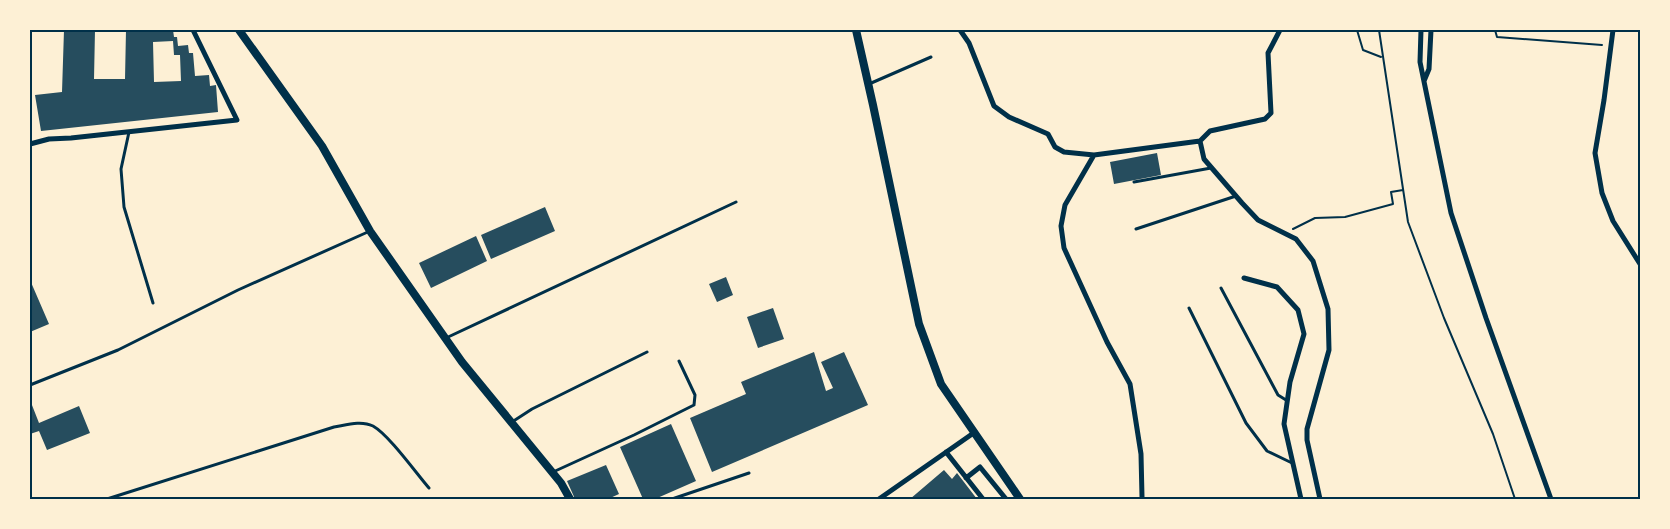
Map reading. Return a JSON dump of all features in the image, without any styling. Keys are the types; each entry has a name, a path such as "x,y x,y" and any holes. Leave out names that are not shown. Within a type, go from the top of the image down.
{"street":[{"path":"30,144 49,139 237,120 193,30"},
{"path":"240,30 322,146 370,231 462,362 561,483 570,499"},
{"path":"856,30 919,324 941,384 1020,499"},
{"path":"960,30 969,43 994,106 1008,117 1048,134 1055,146 1064,152 1094,155 1200,141 1210,131 1266,119 1271,113 1268,53 1280,30"},
{"path":"1421,30 1420,62 1451,213 1486,318 1551,499"},
{"path":"1424,81 1429,69 1431,30"},
{"path":"1613,30 1595,153 1602,193 1613,221 1640,264"},
{"path":"1200,141 1204,159 1258,220 1296,240 1313,261 1328,309 1330,350 1308,429 1307,440 1320,499"},
{"path":"1094,155 1065,205 1061,226 1064,248 1107,342 1130,384 1141,454 1142,497"},
{"path":"1244,278 1277,287 1298,310 1304,334 1286,400 1284,424 1301,499"},
{"path":"879,499 975,432"},
{"path":"946,452 983,499"},
{"path":"966,478 980,467 1006,499"}],"lane":[{"path":"868,84 931,57"},
{"path":"129,132 121,169 124,207 153,303"},
{"path":"1134,182 1212,168"},
{"path":"1136,229 1237,196"},
{"path":"446,338 736,202"},
{"path":"30,385 118,350 238,290 370,231"},
{"path":"1220,288 1278,395 1286,400"},
{"path":"1189,308 1246,423 1267,451 1292,463"},
{"path":"512,422 532,409 647,352"},
{"path":"552,472 634,435 694,405 695,395 679,361"},
{"path":"107,499 334,428 358,423 372,426 385,436 429,488"},
{"path":"672,499 749,473"}],"path":[{"path":"1357,30 1363,50 1382,58"},
{"path":"1379,30 1408,222 1444,318 1493,434 1515,499"},
{"path":"1495,30 1497,37 1611,46"},
{"path":"1284,233 1315,218 1345,217 1393,204 1391,192 1403,190"}],"building":[{"path":"64,30 95,30 94,79 125,79 126,30 173,30 174,37 177,37 178,46 188,45 189,53 193,53 195,76 209,75 210,86 216,85 218,112 41,131 35,95 62,92","holes":["173,41 174,55 180,55 181,81 154,82 153,42"]},
{"path":"1157,153 1161,175 1114,184 1110,162"},
{"path":"545,207 555,231 491,259 481,235"},
{"path":"476,236 487,261 431,288 419,263"},
{"path":"726,277 733,295 717,302 709,284"},
{"path":"30,280 49,324 30,332"},
{"path":"773,308 784,339 758,348 747,317"},
{"path":"814,352 826,391 833,388 821,362 844,352 868,405 712,472 690,418 746,394 741,382"},
{"path":"30,400 39,423 79,406 90,433 47,450 39,431 30,434"},
{"path":"671,424 696,481 655,499 643,499 620,447"},
{"path":"606,465 619,494 608,499 575,499 567,481"},
{"path":"944,470 952,479 957,473 977,499 910,499"}]}
